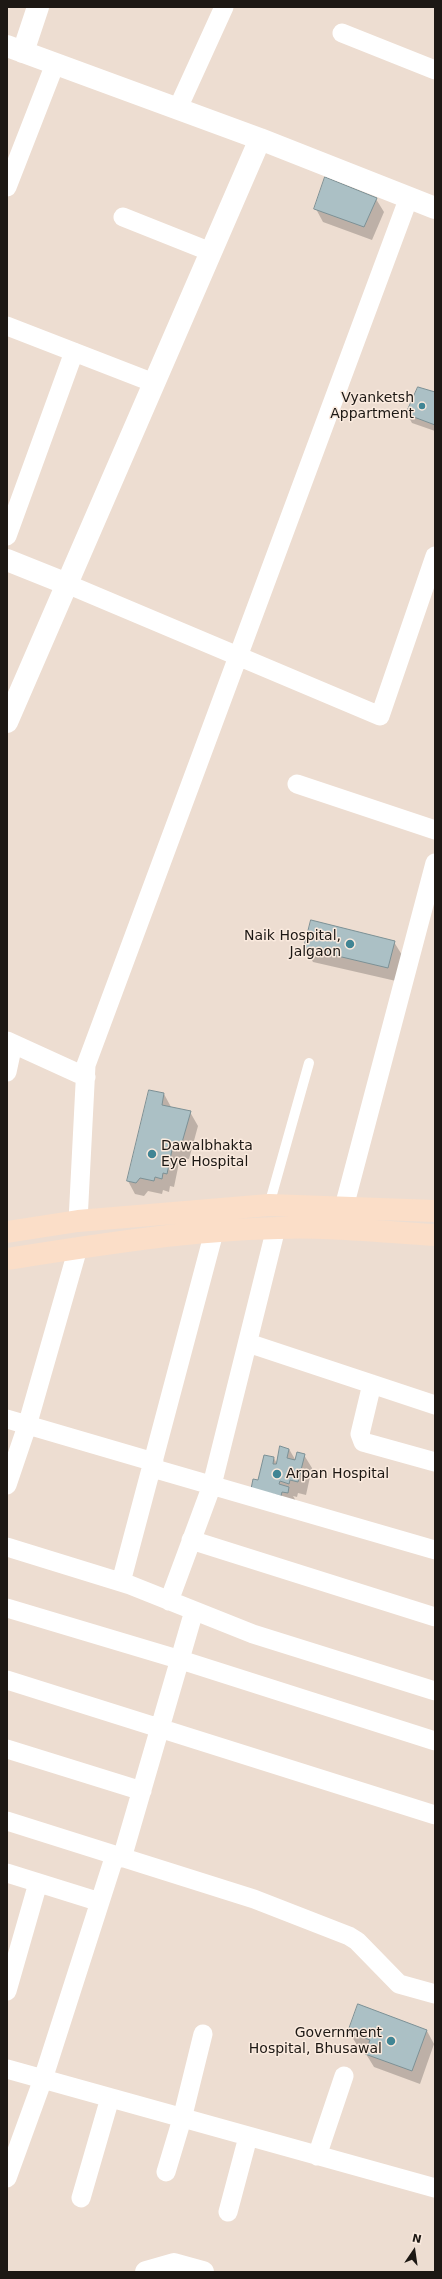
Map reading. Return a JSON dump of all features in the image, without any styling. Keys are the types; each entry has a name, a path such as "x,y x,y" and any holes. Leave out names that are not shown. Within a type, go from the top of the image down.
{"main road":[{"path":"7,1232 78,1221 269,1204 435,1211"},
{"path":"7,1259 78,1248 214,1232 276,1228 435,1235"}],"street":[{"path":"38,7 15,49 260,138 434,205"},
{"path":"178,108 224,7"},
{"path":"342,32 435,70"},
{"path":"7,187 55,64"},
{"path":"7,722 260,138"},
{"path":"78,1221 86,1077 89,1058 410,197"},
{"path":"123,217 211,252"},
{"path":"7,326 154,383"},
{"path":"7,536 74,352"},
{"path":"7,560 380,716 435,556"},
{"path":"297,784 435,830"},
{"path":"344,1207 435,864"},
{"path":"7,1072 10,1042 86,1077"},
{"path":"169,1601 212,1485 276,1228"},
{"path":"121,1582 214,1232"},
{"path":"7,1485 27,1426 78,1248"},
{"path":"248,1343 435,1405"},
{"path":"372,1384 360,1438 368,1445 435,1462"},
{"path":"7,1419 212,1485 435,1550"},
{"path":"191,1540 435,1617"},
{"path":"7,1547 121,1582 253,1634 435,1691"},
{"path":"7,1608 181,1660 435,1741"},
{"path":"7,2178 43,2080 100,1902 142,1791 194,1611"},
{"path":"7,1680 435,1815"},
{"path":"7,1749 142,1791"},
{"path":"7,1821 254,1899 349,1936 357,1941 399,1984 435,1994"},
{"path":"7,1873 100,1902"},
{"path":"7,1991 38,1883"},
{"path":"166,2172 182,2119 204,2034"},
{"path":"7,2069 182,2119 435,2188"},
{"path":"317,2156 344,2076"},
{"path":"81,2198 110,2098"},
{"path":"228,2212 248,2137"},
{"path":"146,2272 174,2264 203,2272"}],"lane":[{"path":"269,1204 309,1063"}],"building":[{"path":"325,177 377,198 364,227 314,209"},
{"name":"Vyanketsh Appartment","path":"418,387 435,392 435,425 406,414"},
{"path":"311,920 395,941 388,968 304,948"},
{"path":"149,1090 164,1093 162,1105 191,1111 181,1146 173,1145 167,1174 163,1173 162,1179 155,1177 154,1181 140,1178 136,1183 127,1181"},
{"path":"280,1446 289,1449 287,1458 295,1460 297,1452 305,1454 298,1482 290,1480 289,1484 280,1481 279,1484 289,1487 288,1493 282,1492 281,1496 251,1489 253,1479 258,1480 264,1455 274,1457 273,1464 276,1464"},
{"path":"358,2004 427,2030 412,2071 365,2054 370,2040 348,2032"}],"place":[{"name":"Vyanketsh Appartment","path":"422,406"},
{"name":"Naik Hospital, Jalgaon","path":"350,944"},
{"name":"Dawalbhakta Eye Hospital","path":"152,1154"},
{"name":"Arpan Hospital","path":"277,1474"},
{"name":"Government Hospital, Bhusawal","path":"391,2041"}]}
